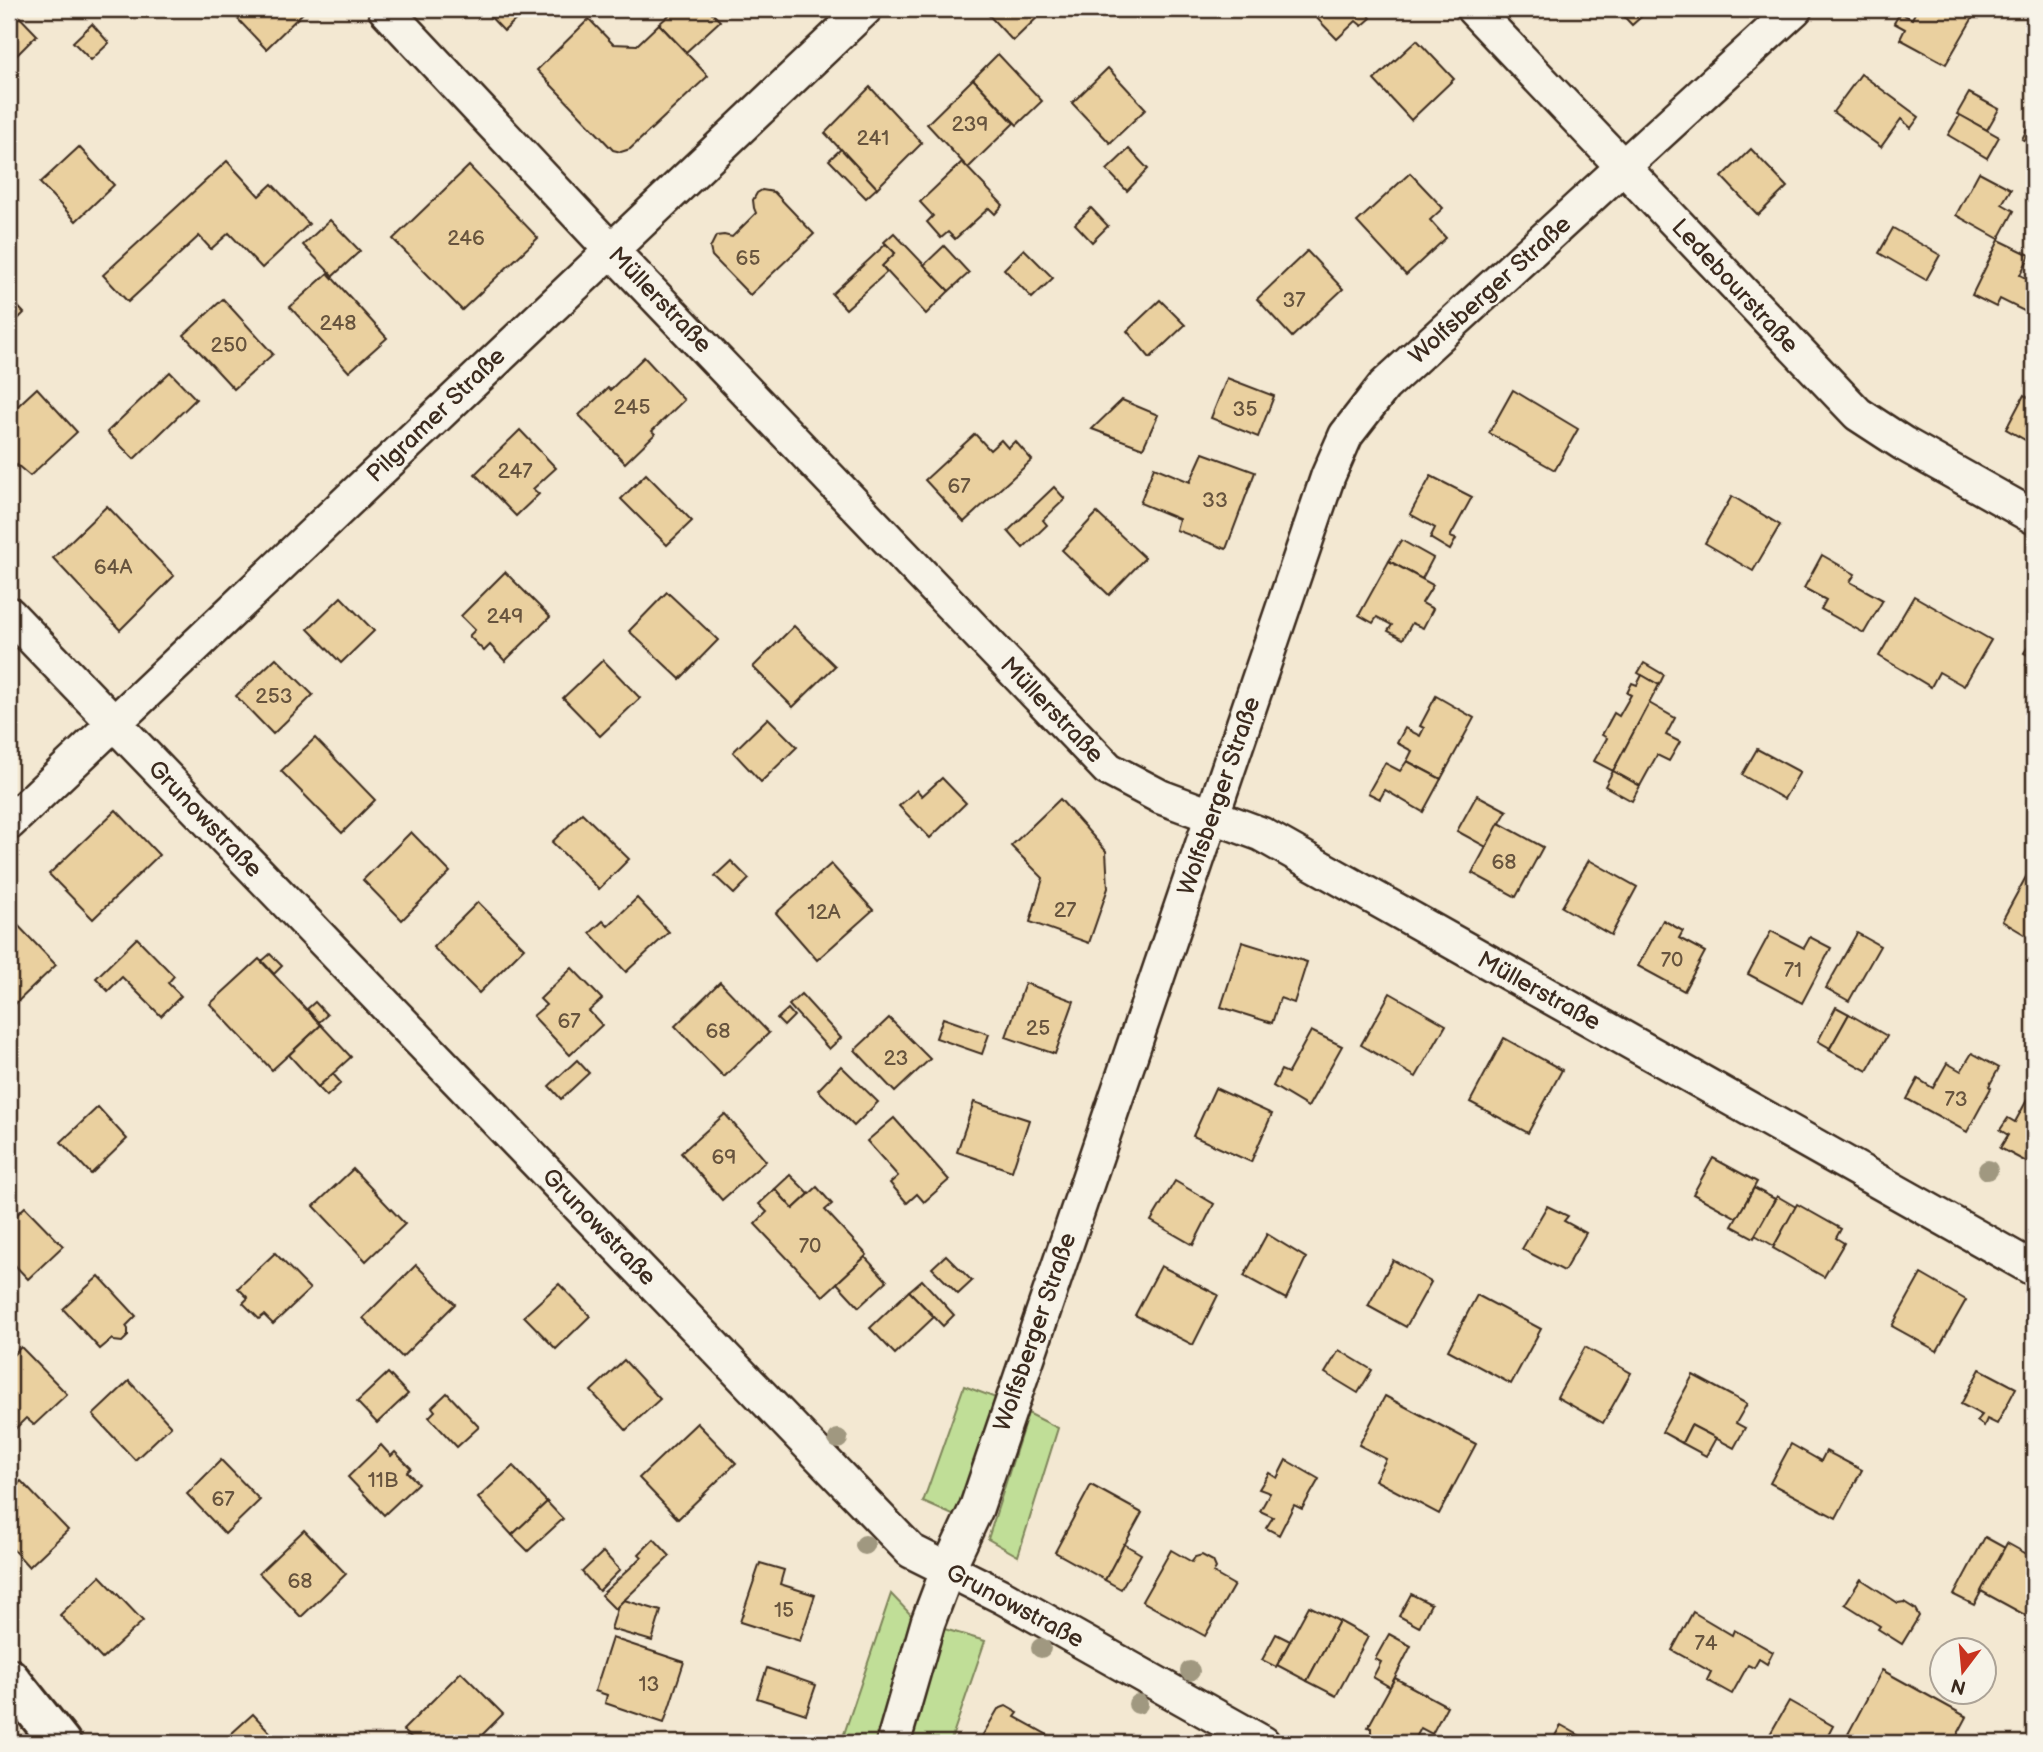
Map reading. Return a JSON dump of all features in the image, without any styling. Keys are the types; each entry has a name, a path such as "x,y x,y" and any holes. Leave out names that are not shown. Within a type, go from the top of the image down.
{"street":[{"name":"Müllerstraße","path":"385,9 610,249 1108,769 1161,797 1261,834 2034,1269"},
{"name":"Pilgramer Straße","path":"9,822 865,9"},
{"name":"Ledebourstraße","path":"1473,9 1858,414 1905,444 2034,517"},
{"name":"Wolfsberger Straße","path":"893,1743 928,1622 948,1569 976,1509 1328,476 1346,435 1384,386 1795,9"},
{"name":"Grunowstraße","path":"9,614 911,1550 1003,1597 1263,1743"},
{"path":"9,1678 61,1743"}],"green space":[{"path":"964,1386 996,1398 957,1517 923,1502"},
{"path":"1028,1413 1058,1428 1018,1556 988,1539"},
{"path":"891,1594 915,1619 879,1743 841,1743"},
{"path":"941,1628 985,1641 950,1743 907,1743"}],"building":[{"path":"9,9 37,35 9,63"},
{"path":"241,9 306,10 266,49 234,15"},
{"path":"483,9 527,9 504,31"},
{"path":"676,9 708,9 720,21 686,52 659,24"},
{"path":"983,9 1046,9 1013,41"},
{"path":"1308,9 1370,9 1366,13 1371,18 1362,26 1356,21 1337,39"},
{"path":"1617,9 1650,9 1632,25"},
{"path":"1917,9 1965,9 1975,14 1946,64 1900,39 1905,29 1894,23 1900,13 1912,19"},
{"path":"589,19 613,44 637,45 659,24 708,76 630,149 621,152 613,150 537,70"},
{"path":"92,24 109,43 91,60 73,42"},
{"path":"1417,40 1454,79 1411,120 1374,80"},
{"path":"998,54 1042,101 1017,125 973,79"},
{"path":"1108,68 1146,109 1110,143 1072,103"},
{"path":"1861,74 1919,117 1911,128 1901,119 1881,147 1833,112"},
{"path":"973,79 1014,123 968,168 927,124"},
{"path":"870,87 922,143 877,188 825,133"},
{"path":"1969,93 1999,109 1987,130 1957,114"},
{"path":"1960,115 1999,137 1987,158 1948,135"},
{"path":"2034,116 2034,146 2022,139"},
{"path":"79,147 114,185 76,221 40,183"},
{"path":"841,149 877,188 866,198 829,160"},
{"path":"1129,149 1148,169 1127,191 1107,170"},
{"path":"1751,149 1787,187 1758,215 1722,177"},
{"path":"227,161 259,196 272,184 309,224 262,268 229,233 211,249 199,236 128,302 103,275"},
{"path":"962,162 1003,205 995,214 989,208 955,239 948,232 941,238 927,222 933,216 920,202"},
{"path":"469,166 538,238 462,310 393,239"},
{"path":"1979,172 2011,189 2002,204 2014,211 1999,239 1956,215"},
{"path":"1410,173 1443,208 1430,220 1446,238 1406,275 1357,222"},
{"path":"762,190 774,192 814,234 750,295 712,256 710,248 716,236 732,237 756,213 753,200"},
{"path":"1091,208 1108,226 1092,242 1075,224"},
{"path":"330,220 360,251 333,276 303,245"},
{"path":"1893,228 1940,255 1926,280 1879,253"},
{"path":"894,233 949,291 926,314 882,266 895,253 884,242"},
{"path":"1999,240 2030,255 2020,275 2034,282 2034,316 2000,299 1996,307 1972,295"},
{"path":"886,244 895,253 882,266 887,272 846,309 832,294"},
{"path":"944,246 969,273 949,291 924,265"},
{"path":"1024,249 1053,278 1032,298 1004,269"},
{"path":"1307,251 1343,289 1292,337 1257,299"},
{"path":"328,273 387,338 349,372 290,307"},
{"path":"9,297 24,313 9,328"},
{"path":"223,299 273,354 234,389 184,335"},
{"path":"1160,300 1185,325 1150,358 1127,331"},
{"path":"644,357 684,400 652,431 655,434 625,463 579,415"},
{"path":"170,372 196,399 134,459 107,432"},
{"path":"1227,378 1274,396 1258,437 1211,418"},
{"path":"37,388 77,432 30,476 17,465 9,474 9,414"},
{"path":"1513,390 1578,429 1555,470 1489,433"},
{"path":"2024,395 2034,401 2034,445 2006,429"},
{"path":"1122,400 1158,415 1143,448 1092,429"},
{"path":"520,430 556,468 533,489 539,494 516,516 475,474"},
{"path":"975,434 990,450 1001,440 1008,448 1015,441 1032,460 964,522 925,480"},
{"path":"1203,453 1255,472 1226,549 1176,530 1179,519 1140,503 1154,467 1190,482"},
{"path":"646,474 692,521 667,545 621,499"},
{"path":"1431,476 1472,497 1450,537 1456,539 1450,550 1430,538 1435,528 1410,514"},
{"path":"1054,487 1065,499 1043,520 1047,525 1023,548 1008,531"},
{"path":"1732,496 1780,525 1753,571 1705,543"},
{"path":"107,506 174,576 120,630 53,558"},
{"path":"1097,513 1145,558 1109,595 1062,550"},
{"path":"1401,540 1433,558 1422,579 1389,561"},
{"path":"1822,555 1855,574 1850,582 1883,600 1864,633 1821,609 1826,600 1804,588"},
{"path":"1389,561 1433,585 1422,603 1433,609 1423,628 1412,623 1403,639 1388,631 1392,625 1377,617 1373,623 1359,615"},
{"path":"505,572 550,617 505,661 490,645 484,651 469,636 475,630 461,616"},
{"path":"667,592 718,640 680,679 629,631"},
{"path":"1914,596 1991,640 1964,686 1939,672 1931,687 1879,656"},
{"path":"341,597 374,631 341,663 308,629"},
{"path":"794,626 835,666 793,707 753,667"},
{"path":"2029,645 2034,648 2034,670 2026,665 2031,657 2024,653"},
{"path":"276,658 313,695 273,734 236,696"},
{"path":"603,660 640,698 600,736 563,698"},
{"path":"1644,663 1664,675 1659,685 1638,673"},
{"path":"1642,675 1659,685 1613,771 1594,761 1607,738 1602,735 1614,713 1619,716 1631,695 1627,693 1632,683 1637,685"},
{"path":"1436,696 1474,718 1441,779 1407,761 1412,751 1397,743 1405,728 1420,736 1424,728 1420,726"},
{"path":"1649,703 1675,718 1666,735 1680,742 1669,761 1657,755 1640,786 1613,771"},
{"path":"768,718 797,747 761,782 733,752"},
{"path":"315,738 375,800 342,833 281,771"},
{"path":"1757,749 1800,772 1784,799 1742,775"},
{"path":"1407,761 1441,779 1423,812 1385,790 1380,799 1368,793 1385,763 1400,771"},
{"path":"1613,771 1640,786 1632,801 1605,786"},
{"path":"942,778 966,803 930,838 899,806 917,790 922,796"},
{"path":"1477,795 1507,811 1486,847 1457,831"},
{"path":"1060,799 1106,851 1108,888 1089,943 1030,922 1043,878 1011,846"},
{"path":"116,810 159,855 93,919 49,874"},
{"path":"582,813 629,859 599,889 552,842"},
{"path":"1499,823 1543,847 1516,897 1472,873"},
{"path":"411,832 450,872 402,920 363,880"},
{"path":"1589,860 1637,887 1611,935 1562,907"},
{"path":"731,861 749,879 734,894 715,876"},
{"path":"831,864 873,910 817,960 776,913"},
{"path":"2027,875 2034,880 2034,940 2002,921"},
{"path":"637,898 669,932 626,972 590,933 603,921 608,926"},
{"path":"478,902 524,948 479,993 433,947"},
{"path":"9,916 56,965 13,1006 9,1002"},
{"path":"1663,920 1683,931 1679,938 1705,952 1684,991 1638,966"},
{"path":"1771,931 1804,948 1810,937 1831,948 1802,1003 1748,974"},
{"path":"1857,933 1880,946 1849,1001 1826,988"},
{"path":"137,938 174,976 168,983 181,996 161,1016 122,977 108,991 96,978"},
{"path":"1242,942 1307,962 1294,1003 1280,998 1272,1023 1221,1007"},
{"path":"270,954 282,966 274,974 262,961"},
{"path":"259,959 321,1025 272,1070 210,1004"},
{"path":"572,968 602,999 589,1011 602,1025 570,1055 533,1016 546,1005 540,999"},
{"path":"720,982 769,1033 724,1077 675,1026"},
{"path":"1025,983 1074,1001 1055,1054 1006,1037"},
{"path":"1390,993 1446,1025 1416,1077 1361,1045"},
{"path":"801,994 841,1038 829,1049 789,1005"},
{"path":"315,1002 327,1015 319,1022 307,1009"},
{"path":"1836,1007 1849,1014 1830,1048 1818,1041"},
{"path":"788,1009 794,1016 784,1026 777,1019"},
{"path":"1849,1014 1887,1036 1867,1071 1829,1050"},
{"path":"889,1018 930,1059 895,1092 855,1050"},
{"path":"943,1018 989,1034 982,1054 936,1038"},
{"path":"321,1025 351,1057 318,1087 289,1055"},
{"path":"1311,1031 1342,1046 1308,1107 1273,1086 1281,1070 1288,1073"},
{"path":"1504,1038 1562,1070 1528,1133 1470,1102"},
{"path":"1972,1053 1999,1068 1967,1132 1907,1099 1918,1079 1933,1088 1947,1063 1961,1071"},
{"path":"577,1060 589,1073 561,1099 549,1086"},
{"path":"841,1066 878,1102 854,1126 818,1090"},
{"path":"333,1074 341,1083 327,1096 318,1087"},
{"path":"2034,1087 2034,1166 2000,1148 2008,1135 2000,1130 2008,1118 2015,1122"},
{"path":"1215,1088 1272,1114 1251,1162 1193,1136"},
{"path":"974,1102 1029,1120 1012,1171 957,1152"},
{"path":"98,1107 127,1139 91,1174 61,1142"},
{"path":"725,1114 766,1161 722,1200 681,1153"},
{"path":"894,1118 949,1180 924,1202 917,1194 907,1203 890,1183 898,1176 867,1141"},
{"path":"1713,1158 1757,1182 1737,1218 1693,1194"},
{"path":"353,1169 405,1224 366,1261 314,1206"},
{"path":"790,1175 809,1194 793,1209 775,1189"},
{"path":"1175,1181 1214,1204 1193,1245 1151,1221"},
{"path":"817,1187 832,1204 825,1210 867,1255 823,1296 755,1224 767,1212 759,1204 775,1189 793,1209"},
{"path":"1754,1188 1775,1199 1754,1238 1732,1226"},
{"path":"1777,1196 1796,1207 1774,1246 1755,1235"},
{"path":"1797,1204 1841,1229 1836,1238 1844,1243 1824,1277 1773,1248"},
{"path":"1547,1206 1568,1216 1564,1221 1586,1233 1564,1271 1522,1249"},
{"path":"25,1207 63,1246 28,1279 9,1259 9,1222"},
{"path":"1267,1234 1306,1258 1286,1299 1244,1276"},
{"path":"275,1253 310,1289 273,1324 264,1315 259,1319 243,1303 248,1298 238,1288"},
{"path":"946,1255 972,1281 958,1294 932,1268"},
{"path":"865,1257 887,1281 859,1307 837,1283"},
{"path":"1393,1260 1431,1282 1406,1327 1368,1306"},
{"path":"416,1265 455,1304 402,1357 363,1318"},
{"path":"1161,1266 1218,1295 1193,1345 1135,1315"},
{"path":"1921,1274 1966,1300 1937,1351 1892,1326"},
{"path":"99,1276 136,1316 126,1326 128,1336 122,1342 112,1339 100,1349 63,1309"},
{"path":"922,1280 954,1315 943,1326 909,1291"},
{"path":"559,1284 590,1316 556,1349 524,1316"},
{"path":"909,1291 934,1317 895,1354 870,1328"},
{"path":"1477,1295 1541,1329 1511,1384 1448,1350"},
{"path":"21,1347 67,1394 34,1425 26,1418 13,1431 9,1427 9,1359"},
{"path":"1585,1347 1631,1373 1603,1423 1557,1397"},
{"path":"1339,1350 1372,1370 1358,1393 1325,1373"},
{"path":"624,1360 660,1399 626,1430 591,1391"},
{"path":"1980,1369 2016,1388 1997,1424 1987,1419 1984,1426 1977,1421 1982,1415 1961,1404"},
{"path":"388,1373 408,1394 377,1423 357,1402"},
{"path":"1693,1375 1747,1404 1736,1423 1745,1428 1734,1448 1691,1425 1682,1443 1662,1432"},
{"path":"129,1381 171,1426 135,1460 93,1415"},
{"path":"447,1393 479,1427 457,1447 429,1417 435,1411 432,1407"},
{"path":"1385,1396 1476,1444 1439,1514 1375,1480 1386,1459 1359,1445"},
{"path":"697,1423 736,1463 678,1519 639,1478"},
{"path":"1691,1425 1716,1438 1706,1456 1682,1443"},
{"path":"1791,1444 1821,1461 1826,1451 1862,1470 1836,1518 1770,1483"},
{"path":"381,1445 391,1456 395,1452 411,1468 407,1472 418,1483 384,1515 348,1477"},
{"path":"221,1460 260,1500 225,1534 187,1494"},
{"path":"1286,1460 1319,1479 1302,1509 1294,1505 1279,1535 1266,1528 1273,1517 1260,1511 1270,1493 1259,1489 1269,1473 1277,1478"},
{"path":"513,1466 547,1502 512,1535 478,1498"},
{"path":"21,1481 68,1530 29,1567 9,1545 9,1493"},
{"path":"1091,1485 1142,1513 1105,1580 1055,1552"},
{"path":"547,1502 563,1519 528,1551 512,1535"},
{"path":"304,1530 346,1574 301,1617 259,1573"},
{"path":"1985,1537 2005,1548 1974,1605 1954,1595"},
{"path":"654,1539 670,1556 615,1609 601,1595 642,1557 639,1554"},
{"path":"2007,1543 2034,1558 2034,1620 1981,1591"},
{"path":"1124,1544 1141,1554 1121,1589 1105,1580"},
{"path":"1171,1550 1192,1562 1195,1557 1202,1555 1213,1561 1216,1568 1213,1573 1234,1585 1205,1636 1142,1601"},
{"path":"603,1552 620,1570 599,1591 582,1572"},
{"path":"760,1563 784,1570 780,1584 815,1595 800,1641 740,1622"},
{"path":"100,1576 143,1621 102,1659 60,1615"},
{"path":"1861,1579 1898,1603 1904,1602 1915,1609 1919,1616 1902,1644 1845,1604"},
{"path":"1411,1594 1431,1604 1419,1627 1399,1616"},
{"path":"624,1600 661,1611 652,1641 611,1629 618,1606"},
{"path":"1309,1606 1339,1621 1307,1681 1277,1665"},
{"path":"1693,1612 1732,1635 1734,1630 1773,1652 1767,1664 1759,1659 1754,1668 1748,1665 1732,1694 1707,1680 1711,1672 1672,1650"},
{"path":"1339,1621 1368,1637 1336,1696 1307,1681"},
{"path":"1276,1634 1290,1641 1276,1667 1262,1660"},
{"path":"1389,1634 1411,1646 1390,1687 1373,1677 1381,1662 1375,1659"},
{"path":"612,1638 684,1662 664,1723 605,1703 607,1695 595,1691"},
{"path":"767,1668 816,1685 806,1714 757,1698"},
{"path":"1882,1670 1927,1695 1927,1706 1947,1706 1967,1717 1953,1743 1865,1743 1848,1734"},
{"path":"461,1672 503,1714 474,1743 417,1743 403,1730"},
{"path":"1395,1678 1447,1706 1432,1734 1421,1728 1413,1743 1398,1743 1389,1738 1383,1741 1371,1733 1371,1728 1368,1727"},
{"path":"1789,1701 1833,1726 1824,1743 1765,1743"},
{"path":"1006,1706 1018,1713 1015,1717 1048,1735 1043,1743 978,1743 998,1709"},
{"path":"253,1714 280,1743 221,1743"},
{"path":"1561,1725 1593,1743 1551,1743"}]}
